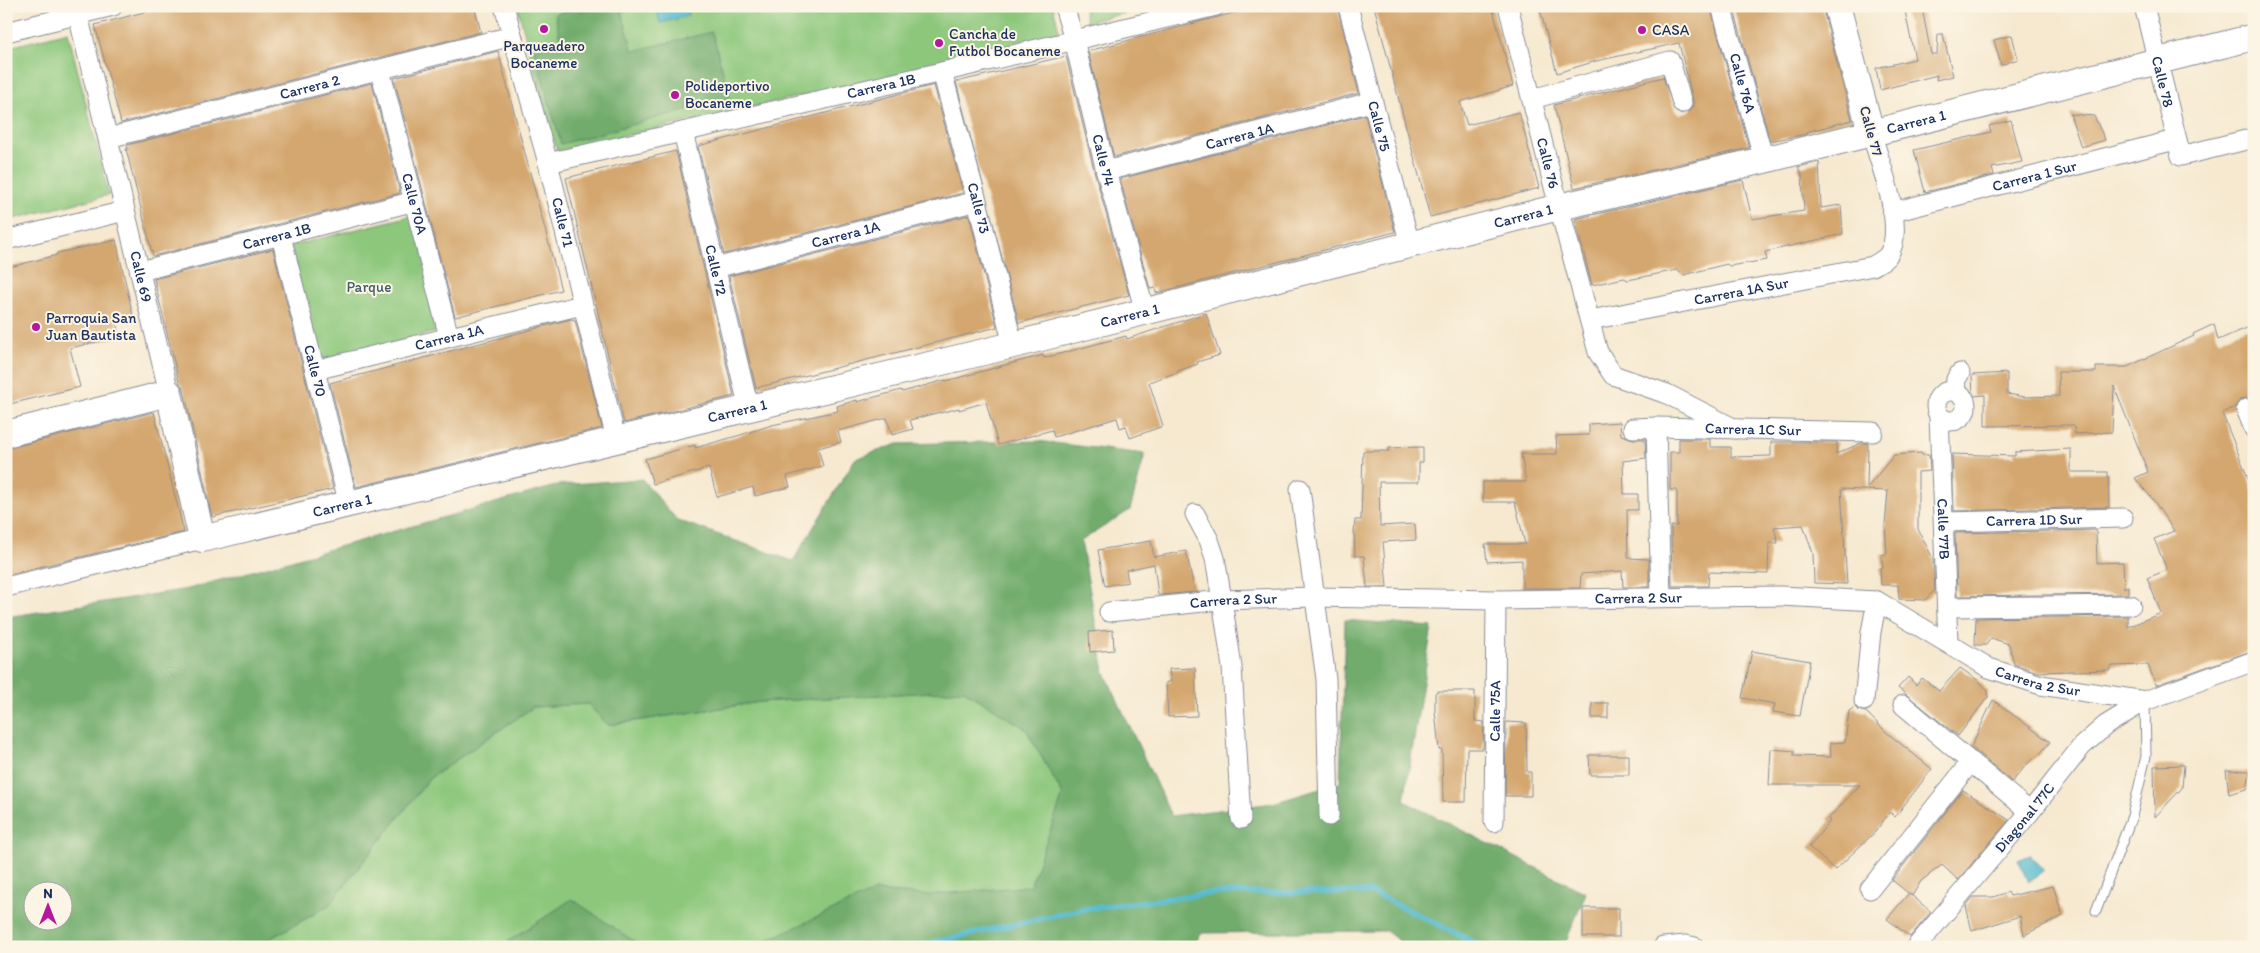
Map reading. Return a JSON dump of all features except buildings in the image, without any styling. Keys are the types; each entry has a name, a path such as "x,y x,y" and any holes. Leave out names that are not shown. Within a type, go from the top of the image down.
{"street":[{"path":"6,32 68,12 113,6"},
{"name":"Calle 71","path":"504,6 548,163 616,440"},
{"name":"Calle 74","path":"1064,6 1106,172 1145,312"},
{"name":"Carrera 1B","path":"548,163 942,72 1216,6"},
{"name":"Calle 75","path":"1348,6 1371,102 1410,245"},
{"name":"Calle 76","path":"1508,6 1598,352 1613,375 1667,394 1735,429"},
{"name":"Calle 76A","path":"1721,6 1764,160"},
{"name":"Calle 77","path":"1839,6 1870,132 1893,212 1894,241 1888,256"},
{"name":"Calle 78","path":"2144,6 2178,148"},
{"name":"Calle 69","path":"68,12 108,138 202,539"},
{"name":"Carrera 2","path":"108,138 512,36"},
{"name":"Carrera 1","path":"6,588 202,539 1013,345 1559,207 1764,160 2254,37"},
{"path":"1532,100 1670,61 1682,103"},
{"name":"Calle 70A","path":"380,70 449,337"},
{"name":"Calle 73","path":"942,72 1013,345"},
{"name":"Carrera 1A","path":"1106,172 1371,102"},
{"name":"Calle 72","path":"682,132 749,409"},
{"path":"2178,148 2254,138"},
{"name":"Carrera 1 Sur","path":"1893,212 2178,148"},
{"name":"Carrera 1B","path":"140,271 415,201"},
{"name":"Carrera 1A","path":"715,268 977,201"},
{"path":"6,240 125,211"},
{"name":"Calle 70","path":"281,236 350,505"},
{"name":"Carrera 1A Sur","path":"1590,320 1873,266 1888,256"},
{"name":"Carrera 1A","path":"315,370 582,305"},
{"path":"1958,382 1967,405 1965,414 1957,421 1948,422 1939,416 1935,408 1938,398 1958,382"},
{"path":"6,434 169,393"},
{"path":"2246,409 2254,429"},
{"name":"Calle 77B","path":"1939,416 1948,642"},
{"path":"1656,427 1661,596"},
{"name":"Carrera 1C Sur","path":"1633,428 1873,432"},
{"path":"1300,489 1313,597 1326,680 1329,816"},
{"path":"1195,514 1209,540 1215,558 1222,600 1232,667 1241,820"},
{"name":"Carrera 1D Sur","path":"1944,522 2123,518"},
{"name":"Carrera 2 Sur","path":"1109,612 1222,600 1313,597 1496,600 1661,596 1731,598 1780,596 1878,602 1989,668 2041,685 2144,702"},
{"name":"Calle 75A","path":"1494,822 1496,600"},
{"path":"1864,701 1870,632 1878,602"},
{"path":"1947,606 2131,605"},
{"name":"Diagonal 77C","path":"1916,947 2030,812 2082,746 2106,725 2144,702 2254,661"},
{"path":"1903,705 2030,812"},
{"path":"1870,889 1970,763"},
{"path":"1663,947 1686,945 1695,947"}],"lane":[{"path":"2096,911 2132,816 2146,756 2144,702"}],"green space":[{"name":"Polideportivo Bocaneme","path":"517,6 1053,6 1061,38 557,151"},
{"path":"620,6 633,51 712,32 730,98 561,144 534,49 561,44 555,14 581,7 582,12"},
{"path":"1083,6 1154,6 1087,22"},
{"path":"68,32 109,195 13,219 6,193 6,48"},
{"name":"Parque","path":"414,215 443,330 319,361 290,246"},
{"path":"1037,441 1145,454 1130,510 1081,541 1104,671 1171,816 1273,803 1340,783 1345,620 1432,627 1404,801 1586,893 1566,941 1561,947 1407,947 1386,931 1201,933 1193,947 752,947 875,891 928,895 1030,886 1063,795 1026,729 964,690 760,702 608,725 588,704 533,707 430,778 328,906 255,947 177,947 169,944 161,947 6,947 6,617 188,589 559,485 642,479 677,520 793,561 855,459 898,444"},
{"path":"964,690 1026,729 1063,795 1108,947 255,947 328,906 430,778 533,707 588,704 608,725 760,702"},
{"path":"572,899 642,947 500,947"}],"water":[{"path":"656,6 686,6 688,16 660,23"},
{"path":"2030,855 2044,871 2028,882 2018,860"}],"waterway":[{"path":"913,947 1083,909 1215,893 1371,892 1484,947"}],"place":[{"name":"Parqueadero Bocaneme","path":"544,29"},
{"name":"CASA","path":"1642,30"},
{"name":"Cancha de Futbol Bocaneme","path":"939,43"},
{"name":"Polideportivo Bocaneme","path":"675,95"},
{"name":"Parroquia San Juan Bautista","path":"36,327"}]}
